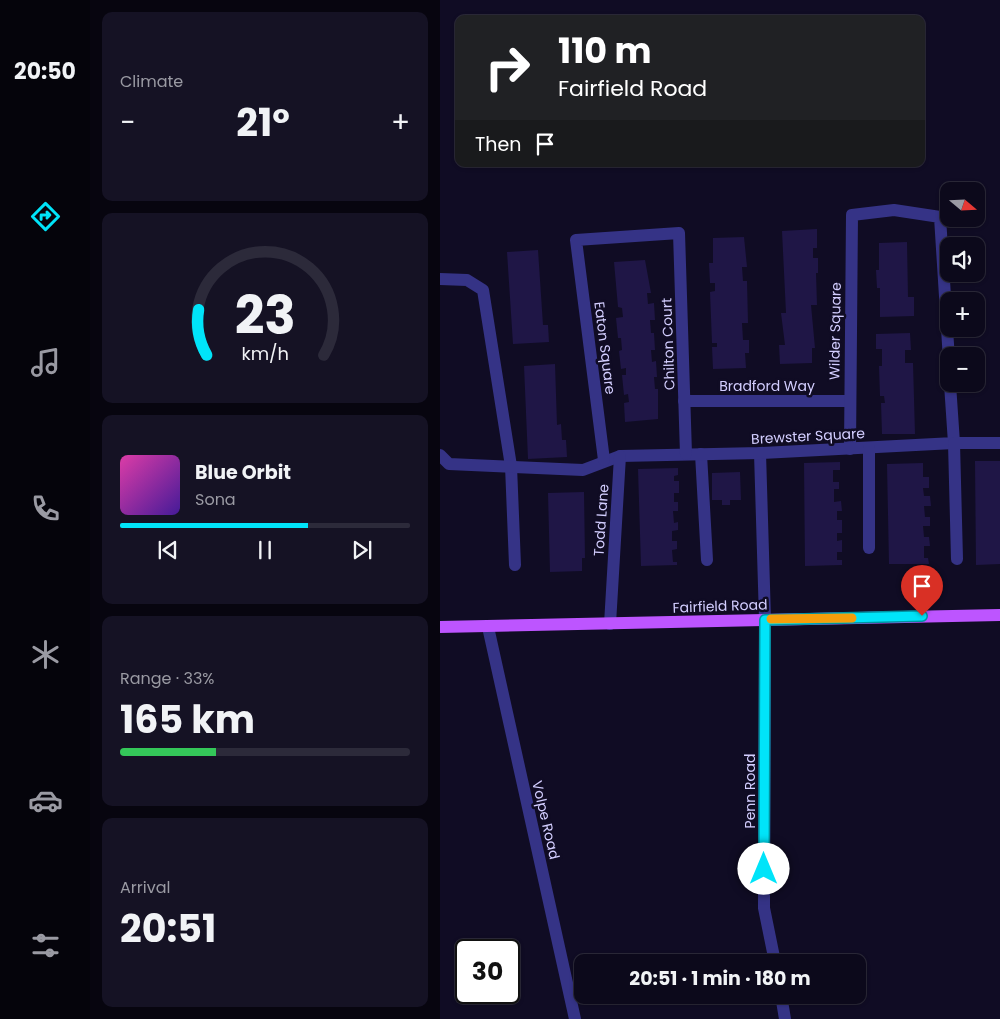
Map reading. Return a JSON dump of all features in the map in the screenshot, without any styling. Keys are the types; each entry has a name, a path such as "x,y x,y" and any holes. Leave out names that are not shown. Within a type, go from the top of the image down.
{"main road":[{"name":"Fairfield Road","path":"440,627 1000,615"}],"street":[{"name":"Wilder Square","path":"850,449 852,215 894,210 940,217 948,347"},
{"name":"Eaton Square","path":"604,460 576,240 680,233"},
{"name":"Chilton Court","path":"680,233 686,454"},
{"path":"440,279 467,280 483,290 511,466 515,565"},
{"path":"951,392 957,559"},
{"name":"Bradford Way","path":"684,401 849,401"},
{"name":"Brewster Square","path":"440,455 449,464 583,470 604,460 620,456 760,454 954,443 1000,443"},
{"path":"869,448 869,548"},
{"path":"701,454 708,560"},
{"name":"Penn Road","path":"760,454 765,620 764,908 773,954"},
{"name":"Todd Lane","path":"610,624 620,456"},
{"name":"Volpe Road","path":"488,627 575,1019"},
{"path":"783,1004 786,1019"}],"building":[{"path":"817,229 817,248 813,248 813,258 818,258 818,273 816,273 817,305 811,305 815,348 812,348 812,363 780,364 779,345 785,345 781,313 786,313 782,231"},
{"path":"744,237 747,267 742,267 743,281 747,281 748,323 742,323 743,340 749,340 749,353 745,353 746,368 713,369 712,347 717,347 717,343 712,343 710,292 715,291 715,283 710,283 709,263 713,263 713,238"},
{"path":"907,242 908,297 914,297 914,316 880,317 880,288 877,288 876,270 879,270 879,243"},
{"path":"538,250 543,325 548,325 549,342 513,344 507,252"},
{"path":"645,260 651,293 647,293 648,304 654,303 655,320 650,320 651,333 654,333 655,350 651,350 652,362 656,361 657,377 654,377 655,389 658,389 658,419 625,422 624,403 629,402 628,394 624,395 622,375 626,375 626,368 621,369 619,351 622,350 621,338 618,338 616,318 623,317 622,308 618,307 614,262"},
{"path":"910,333 911,350 905,350 905,363 913,363 915,434 882,434 881,403 885,403 884,396 880,396 879,366 882,366 882,349 876,349 876,334"},
{"path":"555,364 557,425 561,424 562,440 566,440 567,457 528,459 524,366"},
{"path":"975,461 1000,461 1000,564 976,565"},
{"path":"840,462 840,470 833,470 833,482 839,482 839,489 834,489 834,502 841,501 842,511 837,511 837,520 842,520 842,533 837,533 837,541 842,540 842,552 837,552 837,560 842,560 842,565 805,566 804,463"},
{"path":"923,463 923,477 929,477 929,488 923,488 924,496 930,496 931,506 924,506 925,517 930,517 930,526 923,526 924,537 929,537 930,546 924,546 924,558 928,558 929,564 889,564 887,464"},
{"path":"678,468 678,475 674,476 674,481 679,481 679,493 674,493 674,502 678,502 678,511 673,511 674,523 678,522 678,530 672,531 672,541 677,541 677,549 672,550 673,562 677,562 677,565 641,566 638,469"},
{"path":"740,472 741,500 730,500 730,505 722,505 722,500 712,500 712,473"},
{"path":"584,492 585,558 582,558 582,571 550,572 548,493"}],"slow traffic":[{"path":"771,619 852,618"}],"route":[{"path":"764,869 765,620 922,616"}]}
